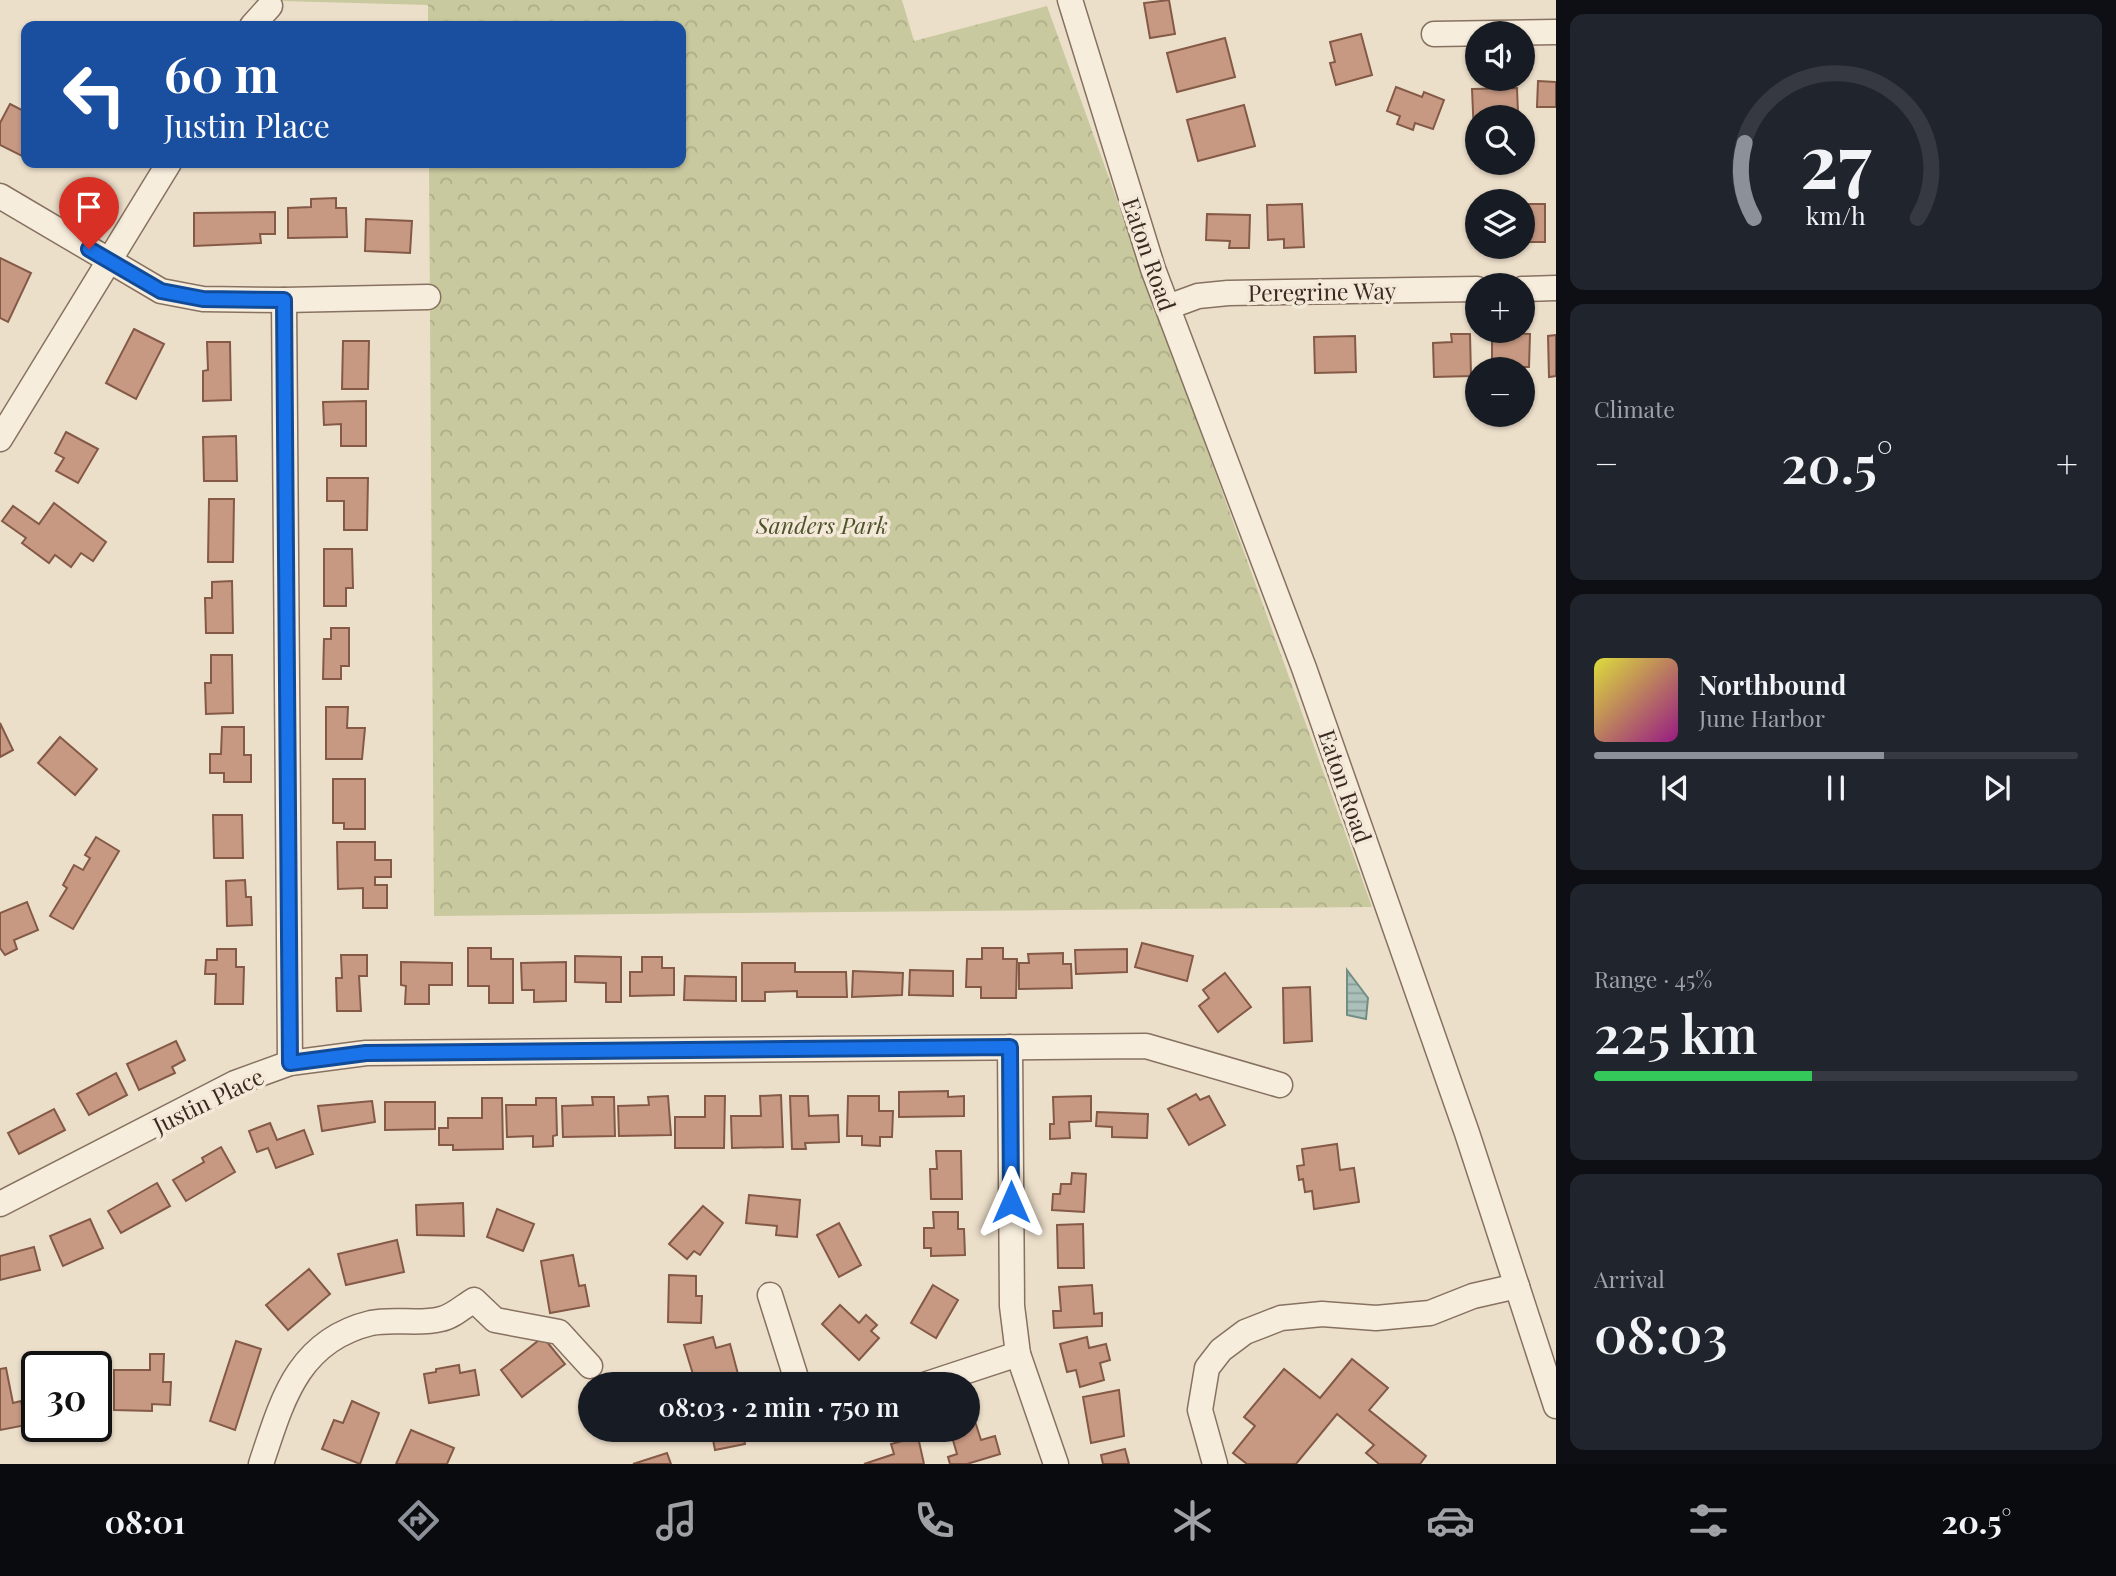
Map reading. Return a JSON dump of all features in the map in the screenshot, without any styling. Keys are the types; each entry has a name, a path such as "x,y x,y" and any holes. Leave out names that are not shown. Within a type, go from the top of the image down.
{"street":[{"name":"Eaton Road","path":"1070,0 1121,172 1168,307 1304,668 1556,1406"},
{"path":"256,21 270,6"},
{"path":"1434,34 1556,32"},
{"path":"0,439 111,262 166,168"},
{"path":"0,196 161,291 203,299 428,297"},
{"path":"1535,289 1556,288"},
{"name":"Peregrine Way","path":"1168,307 1198,296 1227,293 1465,289"},
{"path":"284,300 290,1063"},
{"name":"Justin Place","path":"0,1204 234,1083 290,1063 366,1053 1146,1046 1280,1085"},
{"path":"1010,1047 1012,1306 1018,1354 1056,1464"},
{"path":"1215,1464 1200,1409 1207,1368 1221,1350 1245,1332 1281,1318 1322,1314 1376,1318 1430,1312 1474,1296 1517,1286"},
{"path":"771,1295 794,1372"},
{"path":"261,1464 285,1392 310,1355 336,1338 372,1323 443,1319 474,1300 495,1320 559,1332 590,1366"},
{"path":"963,1372 1018,1354"}],"green space":[{"name":"Sanders Park","path":"246,0 902,0 914,41 1047,6 1372,907 434,916 429,168 686,168 686,21 428,21 428,5"}],"water":[{"path":"1347,970 1368,998 1366,1019 1347,1015"}],"building":[{"path":"1169,0 1175,34 1150,38 1144,3"},
{"path":"1361,34 1372,75 1336,85 1330,63 1335,62 1330,42"},
{"path":"1225,38 1235,77 1177,92 1167,53"},
{"path":"1538,81 1556,82 1556,107 1537,107"},
{"path":"1396,87 1422,97 1424,92 1444,100 1433,129 1415,123 1413,130 1397,124 1400,116 1387,111"},
{"path":"1472,91 1517,91 1518,105 1473,105"},
{"path":"10,104 21,110 21,156 0,145 0,123"},
{"path":"1244,105 1255,146 1198,161 1187,120"},
{"path":"336,198 336,208 346,208 347,237 288,238 288,208 311,207 311,199"},
{"path":"1302,204 1304,247 1284,248 1284,239 1268,240 1267,205"},
{"path":"1535,204 1545,204 1545,242 1535,242"},
{"path":"275,212 275,234 260,234 261,243 194,246 194,213"},
{"path":"1207,214 1250,215 1249,248 1229,248 1230,241 1206,240"},
{"path":"366,219 412,221 410,253 365,251"},
{"path":"0,258 31,273 8,322 0,318"},
{"path":"134,329 164,344 136,399 106,383"},
{"path":"1451,334 1465,334 1465,343 1470,343 1471,357 1465,357 1465,376 1434,377 1433,343 1452,342"},
{"path":"1556,335 1556,376 1549,377 1548,336"},
{"path":"1355,336 1356,372 1315,373 1314,337"},
{"path":"343,341 369,341 368,389 342,389"},
{"path":"207,342 230,342 231,400 203,401 203,371 208,370"},
{"path":"1492,343 1530,343 1529,357 1492,357"},
{"path":"366,401 366,446 341,446 341,424 324,425 323,402"},
{"path":"66,432 98,449 78,483 56,471 64,458 55,453"},
{"path":"236,436 237,481 204,481 203,437"},
{"path":"327,478 368,478 367,530 344,530 344,501 327,501"},
{"path":"209,499 234,499 233,562 208,562"},
{"path":"54,503 106,542 93,561 81,553 71,567 55,555 49,563 22,543 26,538 2,521 13,506 39,524"},
{"path":"324,549 352,549 353,588 346,588 346,606 324,606"},
{"path":"232,581 233,633 206,633 205,598 212,598 212,582"},
{"path":"331,628 349,628 349,666 341,666 341,679 323,679 324,639 331,639"},
{"path":"211,655 232,655 233,713 206,714 205,683 211,683"},
{"path":"326,707 348,707 347,728 365,728 362,759 326,759"},
{"path":"0,723 13,750 0,757"},
{"path":"222,727 244,727 244,755 251,755 251,782 224,782 224,773 210,773 210,754 221,754"},
{"path":"60,737 97,769 75,795 38,763"},
{"path":"333,779 365,779 365,829 344,829 344,823 333,823"},
{"path":"213,815 242,815 243,858 214,858"},
{"path":"96,837 119,851 73,929 50,916 67,888 63,885 74,865 83,870 90,858 85,855"},
{"path":"337,842 375,842 375,860 391,860 391,877 375,877 375,885 387,885 387,908 363,908 363,888 338,889"},
{"path":"245,880 246,897 251,897 252,925 227,926 226,881"},
{"path":"27,902 38,930 14,940 17,949 5,955 0,948 0,913"},
{"path":"1142,943 1193,956 1187,981 1135,967"},
{"path":"468,948 491,948 491,959 513,959 513,1003 489,1003 489,986 468,986"},
{"path":"982,948 1003,948 1003,959 1017,959 1016,998 981,998 981,987 966,987 967,959 982,959"},
{"path":"217,949 236,949 236,967 244,967 243,1004 215,1004 216,974 205,974 206,960 217,960"},
{"path":"1127,949 1127,972 1076,974 1075,950"},
{"path":"1063,953 1063,964 1071,964 1072,988 1019,989 1019,963 1029,963 1028,954"},
{"path":"341,955 367,955 367,976 359,976 361,1011 337,1011 336,978 342,978"},
{"path":"575,956 621,957 621,1002 606,1002 606,983 575,982"},
{"path":"642,957 662,957 662,968 674,968 674,995 630,996 630,972 642,972"},
{"path":"401,962 452,963 452,985 429,985 429,1004 405,1004 406,986 401,985"},
{"path":"566,962 566,1001 534,1002 534,990 522,990 521,963"},
{"path":"742,963 795,963 795,972 846,972 847,997 797,997 797,991 765,992 765,1001 742,1001"},
{"path":"910,970 953,971 953,996 909,995"},
{"path":"853,971 903,973 902,995 852,997"},
{"path":"1225,973 1251,1007 1218,1032 1199,1006 1209,998 1203,990"},
{"path":"685,976 736,977 736,1001 684,1000"},
{"path":"1310,987 1312,1041 1284,1043 1283,988"},
{"path":"176,1041 185,1060 172,1067 175,1073 139,1090 127,1064"},
{"path":"116,1073 127,1095 89,1115 77,1094"},
{"path":"948,1091 948,1097 964,1096 964,1116 899,1117 899,1092"},
{"path":"1196,1094 1200,1100 1209,1096 1225,1125 1189,1145 1168,1109"},
{"path":"781,1095 783,1147 732,1148 731,1116 761,1116 760,1096"},
{"path":"668,1096 671,1135 619,1136 618,1106 649,1105 648,1097"},
{"path":"705,1096 725,1096 724,1148 675,1148 675,1117 705,1117"},
{"path":"790,1096 808,1096 809,1116 838,1115 839,1142 805,1143 806,1149 792,1149"},
{"path":"848,1096 879,1096 879,1111 893,1111 892,1137 880,1137 880,1146 862,1145 862,1136 847,1136"},
{"path":"1091,1096 1091,1121 1069,1122 1070,1138 1050,1139 1050,1124 1054,1124 1053,1097"},
{"path":"592,1097 614,1097 615,1136 563,1137 562,1106 593,1105"},
{"path":"482,1098 502,1098 503,1149 453,1150 453,1145 439,1145 439,1128 448,1128 448,1118 482,1118"},
{"path":"536,1098 556,1098 557,1135 553,1136 553,1146 533,1147 533,1136 507,1137 506,1105 536,1105"},
{"path":"372,1101 375,1122 322,1131 318,1106"},
{"path":"385,1102 435,1102 435,1129 385,1130"},
{"path":"54,1109 65,1130 19,1154 8,1133"},
{"path":"1097,1112 1148,1114 1147,1138 1112,1137 1112,1127 1096,1126"},
{"path":"270,1123 277,1140 304,1130 313,1154 276,1168 268,1148 257,1152 249,1131"},
{"path":"1337,1144 1340,1170 1354,1168 1359,1202 1314,1209 1312,1191 1305,1192 1303,1179 1299,1180 1297,1166 1304,1165 1302,1149"},
{"path":"221,1147 235,1172 186,1201 173,1180 204,1162 202,1158"},
{"path":"936,1151 961,1151 962,1199 931,1199 930,1169 937,1169"},
{"path":"1072,1173 1086,1174 1084,1212 1052,1210 1053,1194 1060,1194 1061,1184 1071,1184"},
{"path":"157,1183 170,1206 121,1233 108,1211"},
{"path":"749,1195 800,1200 797,1237 776,1235 777,1226 746,1223"},
{"path":"463,1203 464,1236 417,1235 416,1205"},
{"path":"703,1206 723,1223 700,1255 694,1251 687,1259 669,1244"},
{"path":"497,1209 534,1224 523,1251 487,1237"},
{"path":"933,1212 958,1212 958,1229 964,1229 965,1255 931,1256 931,1248 924,1248 924,1228 934,1228"},
{"path":"90,1219 103,1248 63,1266 50,1236"},
{"path":"839,1223 861,1265 839,1277 817,1235"},
{"path":"1083,1224 1084,1268 1058,1268 1057,1225"},
{"path":"397,1240 404,1272 346,1285 338,1254"},
{"path":"34,1247 40,1270 0,1280 0,1256"},
{"path":"573,1255 579,1286 585,1285 589,1306 550,1313 541,1261"},
{"path":"309,1269 330,1294 288,1330 266,1305"},
{"path":"669,1275 696,1276 696,1296 702,1296 701,1323 668,1322"},
{"path":"933,1285 958,1300 936,1338 911,1323"},
{"path":"1092,1285 1094,1314 1102,1313 1102,1326 1054,1328 1053,1311 1061,1311 1059,1287"},
{"path":"840,1305 859,1323 866,1315 877,1325 871,1331 879,1338 859,1360 822,1324"},
{"path":"543,1337 565,1364 522,1397 501,1370"},
{"path":"713,1337 716,1348 730,1344 737,1372 692,1372 684,1345"},
{"path":"1087,1337 1089,1348 1106,1344 1110,1360 1100,1363 1104,1380 1080,1387 1076,1370 1067,1372 1060,1344"},
{"path":"236,1341 261,1349 235,1430 210,1421"},
{"path":"150,1354 164,1354 163,1382 171,1382 170,1405 152,1404 152,1411 114,1410 114,1370 150,1370"},
{"path":"1352,1359 1388,1388 1369,1410 1426,1456 1420,1464 1379,1464 1366,1453 1374,1445 1337,1414 1296,1464 1247,1464 1233,1453 1255,1426 1244,1417 1284,1369 1320,1398"},
{"path":"459,1365 460,1373 475,1370 479,1395 429,1403 424,1374"},
{"path":"6,1368 13,1403 21,1401 21,1426 0,1430 0,1369"},
{"path":"1119,1390 1124,1436 1091,1443 1083,1397"},
{"path":"352,1401 379,1413 360,1464 322,1449 334,1420 343,1423"},
{"path":"411,1430 454,1448 447,1464 396,1464"},
{"path":"995,1436 1000,1454 967,1464 950,1464 948,1457 957,1454 954,1442 980,1442 980,1437 981,1440"},
{"path":"713,1442 745,1442 745,1444 715,1450"},
{"path":"919,1442 924,1464 864,1464 894,1454 891,1444"},
{"path":"1125,1449 1129,1464 1103,1464 1101,1455"},
{"path":"667,1453 671,1464 633,1464"}],"route":[{"path":"89,249 161,291 203,299 284,300 290,1063 366,1053 1010,1047 1011,1202"}]}
